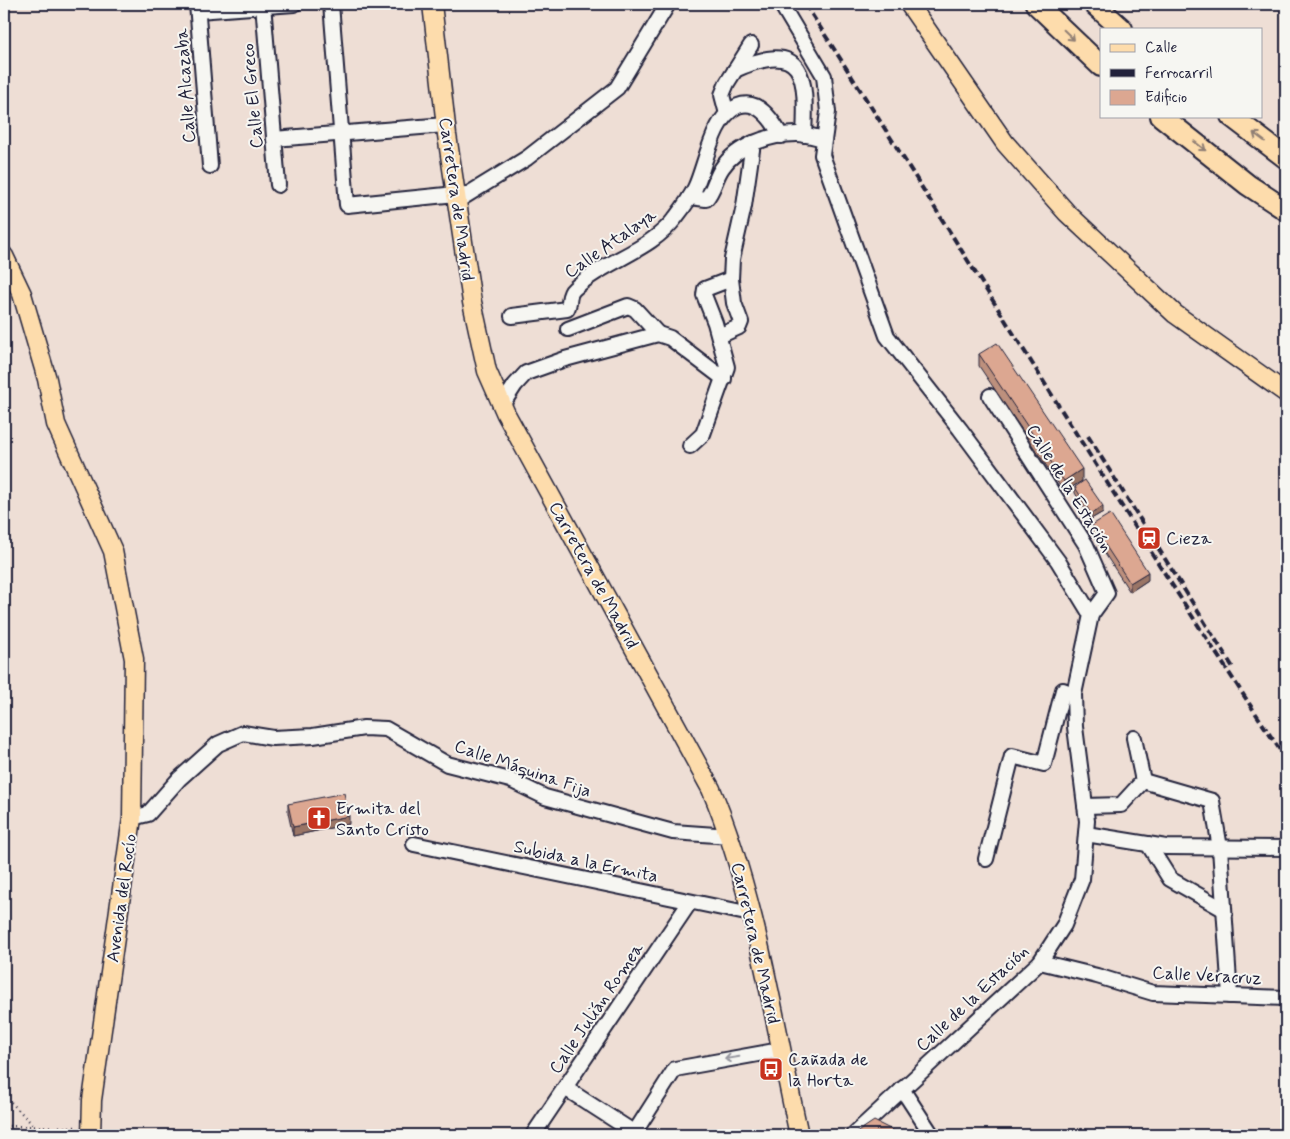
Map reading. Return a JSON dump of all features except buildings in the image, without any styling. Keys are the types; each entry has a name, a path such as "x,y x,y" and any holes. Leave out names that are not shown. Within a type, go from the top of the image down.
{"highway":[{"path":"1036,4 1100,65"},
{"path":"1094,4 1121,28"},
{"path":"1164,118 1248,185 1286,210"},
{"path":"1234,118 1286,158"}],"main road":[{"name":"Carretera de Madrid","path":"432,4 445,125 472,302 487,371 502,405 711,788 730,836 751,914 798,1135"},
{"path":"909,4 1005,143 1067,212 1175,314 1286,393"},
{"name":"Avenida del Rocío","path":"4,256 22,294 47,379 56,424 113,551 134,659 132,818 92,1100 91,1131"}],"street":[{"path":"197,7 294,4"},
{"path":"331,4 347,205 456,197 527,158 617,88 668,4"},
{"path":"781,4 824,76 828,112 822,155 887,336 960,429 1058,561 1091,615"},
{"name":"Calle El Greco","path":"263,5 278,185"},
{"name":"Calle Alcazaba","path":"197,7 210,166"},
{"path":"727,114 722,95 751,44"},
{"path":"735,70 759,59 781,58 794,64 801,75 806,99 804,135"},
{"path":"781,136 771,119 755,106 745,104 727,114 716,131 692,193 706,199 711,194 722,168 732,158 753,143 781,136 804,135 824,139"},
{"path":"274,139 445,125"},
{"path":"719,336 739,327 741,322 734,303 731,278 732,259 744,206 753,143"},
{"name":"Calle Atalaya","path":"512,316 566,309 569,305 569,295 573,290 595,272 660,234 675,218 692,193"},
{"path":"690,446 702,434 727,367 719,336 704,295 705,289 731,278"},
{"path":"568,329 628,306 635,308 658,334 670,338 724,378"},
{"path":"502,405 526,372 565,359 658,334"},
{"name":"Calle de la Estación","path":"853,1135 1040,962 1064,925 1078,894 1086,856 1085,806 1075,727 1074,694 1091,615 1107,593 1086,545 990,396"},
{"path":"986,859 1012,756 1044,764 1063,690 1074,694"},
{"name":"Calle Máquina Fija","path":"132,818 148,814 179,780 218,744 243,733 273,738 303,737 364,728 386,729 447,764 510,780 545,797 673,832 730,836"},
{"path":"1134,738 1144,781"},
{"path":"1085,806 1120,805 1144,781"},
{"path":"1144,781 1212,801 1220,848 1230,996"},
{"path":"1086,834 1166,847 1286,848"},
{"name":"Subida a la Ermita","path":"414,844 751,914"},
{"path":"1148,844 1170,879 1223,909"},
{"name":"Calle Julián Romea","path":"533,1135 690,902"},
{"name":"Calle Veracruz","path":"1040,962 1097,976 1153,993 1286,998"},
{"path":"565,1088 635,1134 675,1069 780,1050"},
{"path":"902,1089 932,1135"}],"path":[{"path":"4,1095 34,1126"},
{"path":"4,1126 40,1126 91,1131"},
{"path":"39,1135 40,1126"}],"railway":[{"path":"805,4 1164,572 1286,759"},
{"path":"1088,436 1234,669"}],"place":[{"name":"Cieza","path":"1149,538"},
{"name":"Ermita del Santo Cristo","path":"319,818"},
{"name":"Cañada de la Horta","path":"771,1069"}]}
